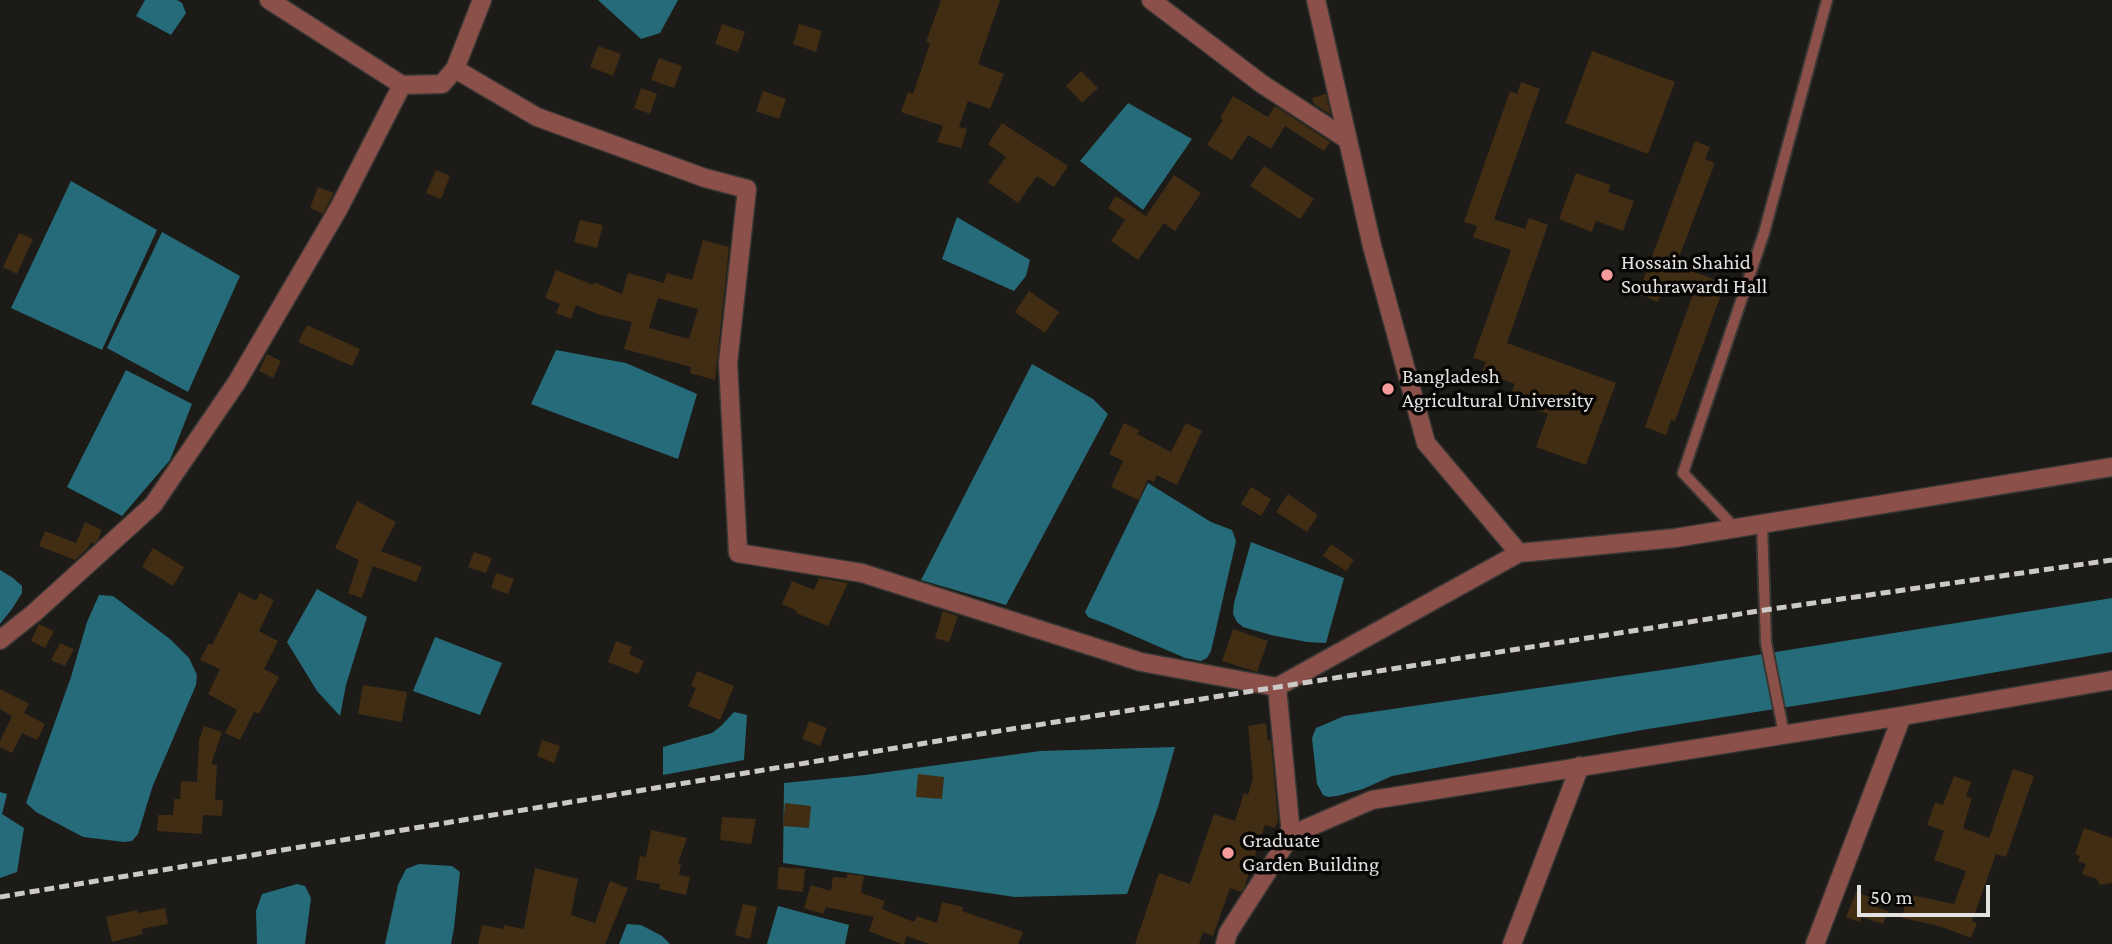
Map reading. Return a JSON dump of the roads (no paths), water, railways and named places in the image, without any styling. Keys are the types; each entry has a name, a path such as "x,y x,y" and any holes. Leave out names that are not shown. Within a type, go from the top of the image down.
{"street":[{"path":"269,0 402,85 442,84 455,69 482,0"},
{"path":"1152,0 1262,84 1348,140"},
{"path":"1316,0 1372,246 1426,443 1519,553"},
{"path":"455,69 537,117 705,178 747,189 728,363 738,553 862,573 1141,662 1277,687 1519,553 1675,538 2112,467"},
{"path":"0,640 34,613 153,505 237,382 339,208 402,85"},
{"path":"1225,944 1228,933 1291,835 1372,800 1580,766 1782,728 1902,716 2112,680"},
{"path":"1277,687 1291,835"},
{"path":"1815,944 1902,716"},
{"path":"1512,944 1580,766"}],"lane":[{"path":"1736,529 1684,473 1764,233 1827,0"},
{"path":"1762,524 1766,643 1782,728"}],"water":[{"path":"145,0 177,0 182,3 186,13 171,35 136,16"},
{"path":"598,0 678,0 660,33 641,39"},
{"path":"1128,103 1192,139 1143,210 1080,161"},
{"path":"71,181 157,230 102,350 11,308"},
{"path":"957,217 1030,260 1026,276 1014,291 942,259"},
{"path":"162,232 240,276 188,392 107,348"},
{"path":"556,350 626,363 697,394 678,459 531,404"},
{"path":"1032,364 1093,399 1108,414 1006,605 921,580"},
{"path":"126,370 192,404 170,460 122,516 67,487"},
{"path":"1148,483 1211,522 1232,530 1236,541 1211,651 1207,658 1201,661 1185,658 1088,617 1085,612"},
{"path":"1251,542 1344,578 1326,643 1271,635 1243,627 1237,622 1233,614 1234,603"},
{"path":"0,570 22,586 22,593 0,624"},
{"path":"317,589 367,617 346,685 340,716 317,691 287,642"},
{"path":"99,595 113,596 170,639 189,658 197,675 196,685 152,788 138,834 132,841 124,842 83,837 36,812 26,803 71,677 87,622"},
{"path":"2112,598 2112,652 1642,730 1392,776 1363,789 1337,796 1323,795 1317,784 1312,738 1316,728 1344,716 1676,668"},
{"path":"435,637 502,663 480,715 413,691"},
{"path":"734,712 747,715 744,760 663,775 663,747 712,733"},
{"path":"1175,747 1158,807 1127,894 1015,897 783,863 784,783 865,775 1040,751"},
{"path":"0,792 7,794 2,814 24,828 17,872 0,878"},
{"path":"419,864 452,866 460,872 451,944 385,944 398,885 406,869"},
{"path":"297,884 305,886 311,898 305,944 257,944 256,911 262,894"},
{"path":"778,906 849,925 845,944 767,944"},
{"path":"627,924 641,925 662,936 670,944 619,944"}],"railway":[{"path":"0,897 980,734 1765,610 2112,560"}],"place":[{"name":"Hossain Shahid Souhrawardi Hall","path":"1607,275"},
{"name":"Bangladesh Agricultural University","path":"1388,389"},
{"name":"Graduate Garden Building","path":"1228,853"}]}
